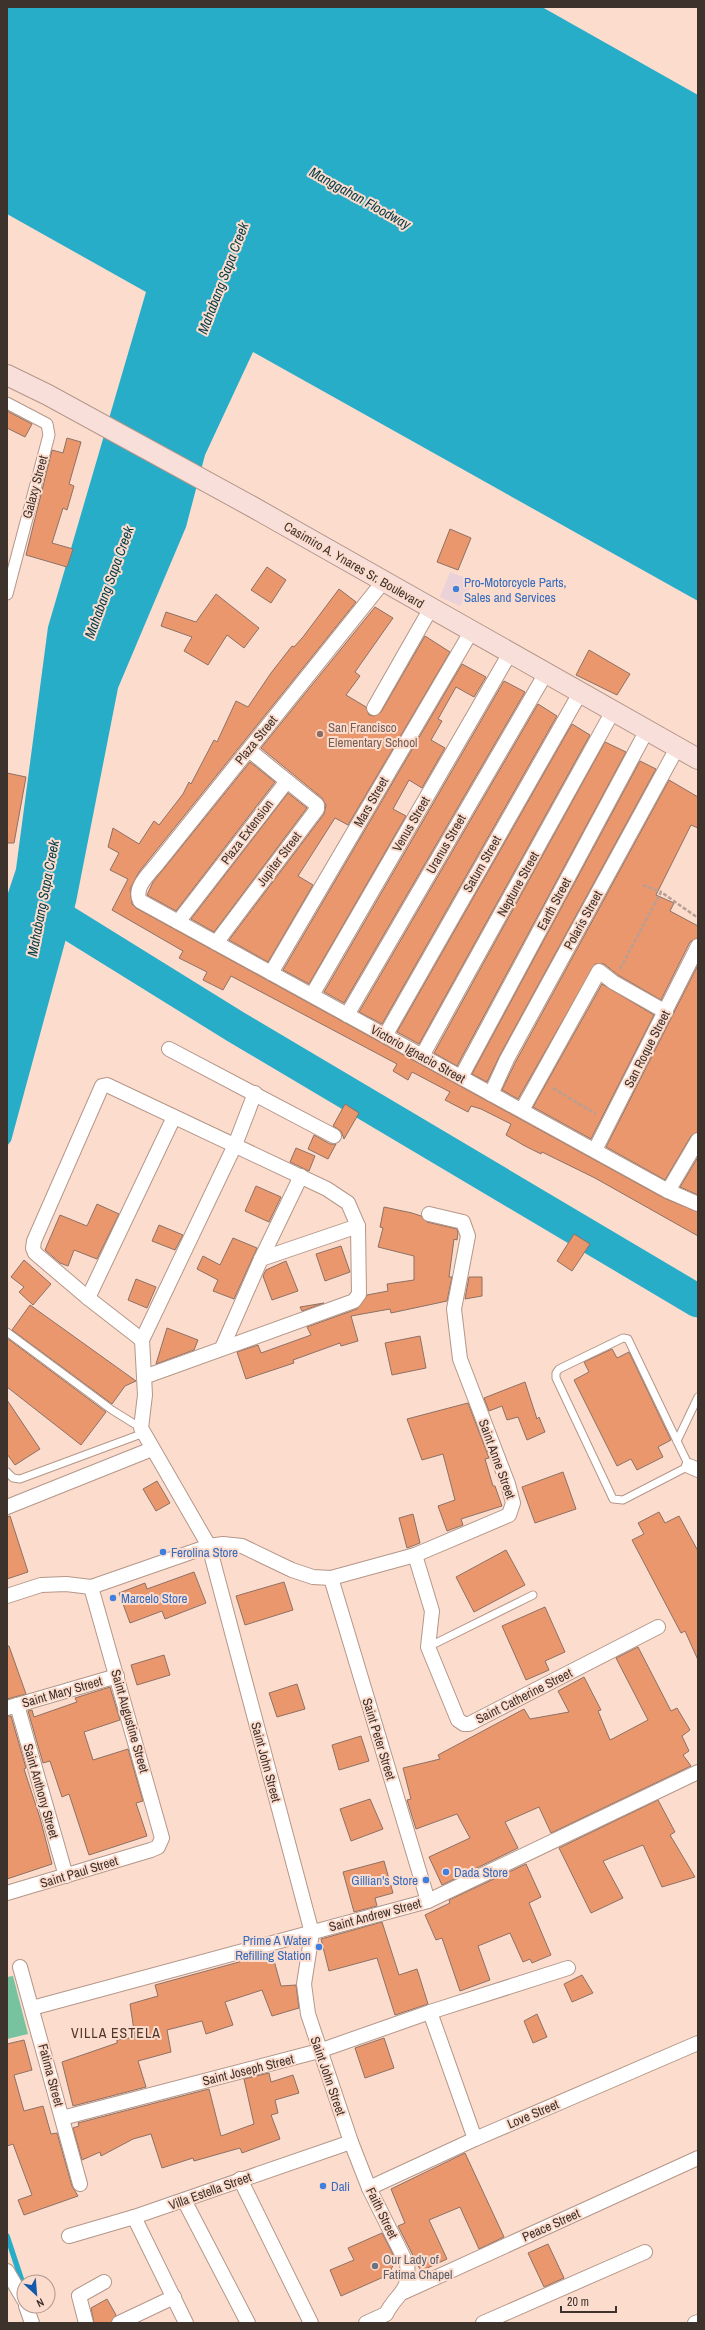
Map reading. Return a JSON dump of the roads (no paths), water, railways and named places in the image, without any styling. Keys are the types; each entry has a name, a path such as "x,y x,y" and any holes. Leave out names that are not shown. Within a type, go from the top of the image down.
{"main road":[{"name":"Casimiro A. Ynares Sr. Boulevard","path":"7,375 52,397 241,501 698,759"}],"street":[{"name":"Galaxy Street","path":"7,403 47,424 49,435 7,594"},
{"name":"Plaza Street","path":"140,901 137,890 383,582"},
{"path":"374,708 431,608"},
{"name":"Mars Street","path":"271,973 472,632"},
{"name":"Venus Street","path":"312,995 510,653"},
{"name":"Uranus Street","path":"347,1015 546,673"},
{"name":"Saturn Street","path":"385,1036 580,693"},
{"name":"Neptune Street","path":"422,1056 612,711"},
{"name":"Earth Street","path":"461,1077 647,730"},
{"name":"Polaris Street","path":"491,1094 507,1059 677,748"},
{"path":"248,750 286,781"},
{"name":"Plaza Extension","path":"178,922 286,781"},
{"name":"Jupiter Street","path":"216,943 317,809 317,805 286,781"},
{"name":"Victorio Ignacio Street","path":"140,901 491,1094 668,1190 698,1204"},
{"name":"San Roque Street","path":"595,1150 698,946"},
{"path":"522,1110 599,970 613,982 666,1012"},
{"path":"169,1049 256,1093 334,1136"},
{"path":"142,1340 88,1298 35,1253 33,1248 34,1241 102,1086 107,1084 327,1189 348,1203 358,1226 359,1294 354,1301 144,1377"},
{"path":"142,1431 145,1395 142,1340 235,1145 256,1093"},
{"path":"88,1298 174,1117"},
{"path":"668,1190 698,1140"},
{"path":"222,1348 261,1259 301,1176"},
{"name":"Saint Anne Street","path":"91,1587 209,1546 223,1544 242,1546 292,1570 313,1577 331,1578 415,1555 509,1515 514,1503 460,1359 454,1308 468,1236 467,1229 463,1222 429,1214"},
{"path":"261,1259 358,1226"},
{"name":"Saint John Street","path":"142,1431 209,1546 312,1933 304,1984 308,2014 319,2051 351,2142"},
{"path":"7,1507 152,1450"},
{"name":"Saint Catherine Street","path":"415,1555 432,1611 428,1647 458,1720 464,1724 469,1724 658,1627"},
{"name":"Saint Peter Street","path":"331,1578 428,1901"},
{"path":"7,1596 41,1585 66,1584 91,1587"},
{"name":"Saint Augustine Street","path":"91,1587 162,1838 158,1846 151,1850"},
{"name":"Saint Mary Street","path":"12,1706 117,1676"},
{"name":"Saint Anthony Street","path":"12,1706 66,1876"},
{"name":"Saint Andrew Street","path":"32,2008 428,1901 698,1772"},
{"name":"Saint Paul Street","path":"7,1894 151,1850"},
{"name":"Fatima Street","path":"20,1967 80,2184"},
{"name":"Saint Joseph Street","path":"62,2118 319,2051 430,2012 568,1968"},
{"path":"430,2012 475,2139"},
{"name":"Love Street","path":"369,2188 475,2139 698,2043"},
{"name":"Villa Estella Street","path":"69,2236 134,2217 240,2179 351,2142"},
{"name":"Faith Street","path":"351,2142 369,2188 407,2264 409,2278 404,2292"},
{"name":"Peace Street","path":"404,2292 698,2158"},
{"path":"240,2179 311,2323"},
{"path":"184,2200 248,2323"},
{"path":"134,2217 186,2323"},
{"path":"483,2323 645,2252"},
{"path":"7,2271 16,2284"},
{"path":"86,2323 78,2296 104,2282"},
{"path":"366,2323 388,2318 392,2301 404,2292"},
{"path":"119,2323 174,2297"}],"lane":[{"path":"7,1332 142,1431"},
{"path":"626,1338 677,1441 694,1468 623,1500 613,1499 556,1378 556,1373 559,1369 626,1338"},
{"path":"677,1441 698,1397"},
{"path":"7,1472 13,1478 20,1479 142,1431"},
{"path":"428,1647 533,1595"}],"water":[{"path":"7,7 542,7 698,95 698,601 253,352 205,455 186,527 118,688 76,902 11,1141 7,1146 7,896 16,869 48,627 146,292 7,214"}],"waterway":[{"name":"Mahabang Sapa Creek","path":"44,908 236,1027 698,1301"},
{"path":"7,2236 20,2274"}],"place":[{"name":"Pro-Motorcycle Parts, Sales and Services","path":"456,589"},
{"name":"San Francisco Elementary School","path":"320,734"},
{"name":"Ferolina Store","path":"163,1552"},
{"name":"Marcelo Store","path":"113,1598"},
{"name":"Dada Store","path":"446,1872"},
{"name":"Gillian's Store","path":"426,1880"},
{"name":"Prime A Water Refilling Station","path":"319,1947"},
{"name":"Dali","path":"323,2186"},
{"name":"Our Lady of Fatima Chapel","path":"375,2266"}],"district":[{"name":"VILLA ESTELA","path":"116,2033"}],"water label":[{"name":"Manggahan Floodway","path":"360,198"}]}
